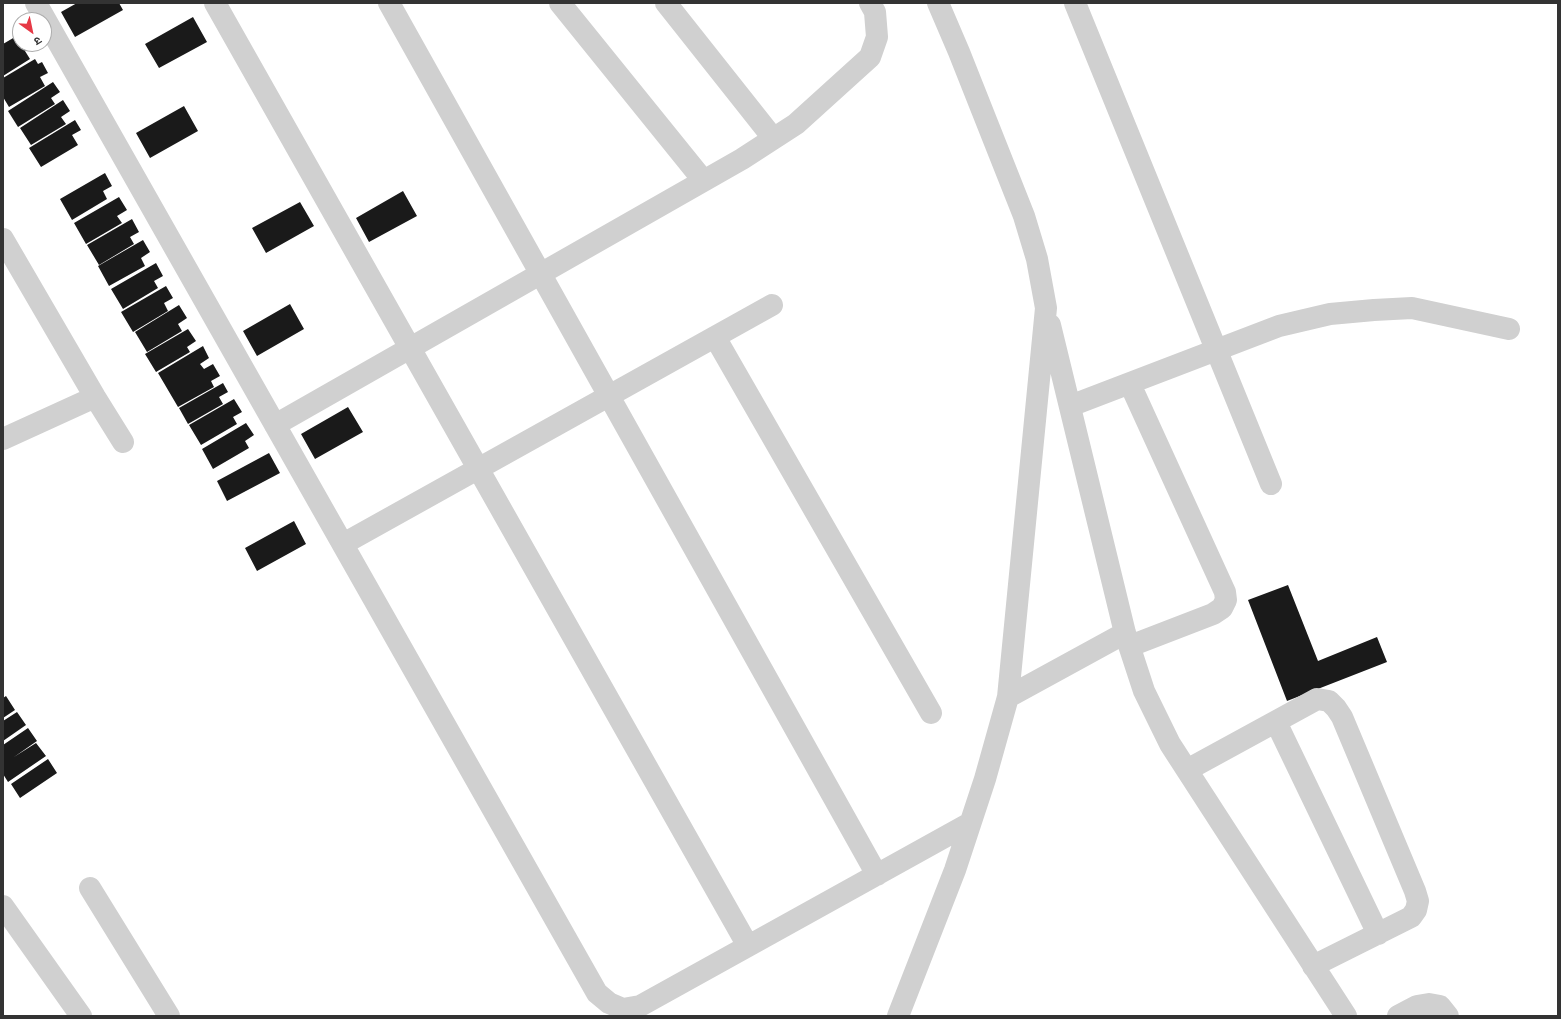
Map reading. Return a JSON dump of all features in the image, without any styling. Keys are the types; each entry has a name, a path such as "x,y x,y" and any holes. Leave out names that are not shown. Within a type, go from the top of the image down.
{"street":[{"path":"36,3 597,993 609,1003 623,1009 640,1006 970,823"},
{"path":"215,3 748,946"},
{"path":"389,3 877,875"},
{"path":"560,3 704,180"},
{"path":"666,3 773,138"},
{"path":"275,425 704,180 796,124 870,57 877,37 875,12 870,3"},
{"path":"938,3 1024,216 1038,259 1046,308 1070,406 1128,639 1144,691 1170,744 1346,1016"},
{"path":"1075,3 1271,484"},
{"path":"3,240 123,442"},
{"path":"343,544 772,305"},
{"path":"898,1016 955,870 985,779 1008,697 1046,308"},
{"path":"1070,406 1278,326 1330,314 1412,308 1509,329"},
{"path":"715,337 931,713"},
{"path":"1008,697 1128,639 1213,614 1222,608 1226,600 1225,592 1130,384"},
{"path":"3,438 95,397"},
{"path":"1187,770 1317,699 1329,701 1342,717 1418,901 1416,910 1411,917 1313,966"},
{"path":"1276,722 1378,934"},
{"path":"90,888 169,1016"},
{"path":"3,906 80,1016"},
{"path":"1398,1016 1418,1006 1429,1004 1440,1006 1448,1016"}],"building":[{"path":"77,3 119,3 123,10 75,37 61,12"},
{"path":"193,17 207,42 159,68 145,44"},
{"path":"12,39 12,52 26,52 30,59 3,76 3,44"},
{"path":"35,59 38,64 42,62 48,73 40,77 45,86 9,107 3,97 3,78"},
{"path":"53,82 60,92 51,98 55,104 18,127 8,111"},
{"path":"63,100 70,111 61,117 66,124 31,145 20,128"},
{"path":"184,106 198,131 150,158 136,133"},
{"path":"75,120 81,130 72,135 78,145 41,167 29,148"},
{"path":"105,173 112,186 103,191 107,199 72,220 60,199"},
{"path":"403,191 417,216 369,242 356,218"},
{"path":"119,197 127,210 117,216 122,223 86,244 74,223"},
{"path":"300,202 314,226 266,253 252,228"},
{"path":"132,219 139,232 130,237 134,244 99,265 87,245"},
{"path":"143,240 150,252 141,258 145,266 109,286 98,266"},
{"path":"156,263 163,276 154,281 158,288 123,309 111,289"},
{"path":"166,286 173,298 164,303 168,311 133,332 121,312"},
{"path":"290,304 304,329 257,356 243,331"},
{"path":"179,305 187,318 178,324 182,331 147,352 135,332"},
{"path":"188,329 196,341 187,347 190,352 156,372 145,354"},
{"path":"203,346 209,358 200,364 204,369 213,364 220,376 211,381 214,387 178,407 158,373"},
{"path":"223,383 228,392 219,397 223,404 188,424 179,408"},
{"path":"234,399 242,412 233,417 237,424 201,445 189,425"},
{"path":"348,407 363,432 315,459 301,434"},
{"path":"246,423 254,435 245,441 249,448 213,469 202,449"},
{"path":"269,453 280,473 227,501 217,481"},
{"path":"294,521 306,544 257,571 245,548"},
{"path":"1288,585 1318,661 1377,637 1387,662 1287,701 1248,600"},
{"path":"6,696 15,710 3,718 3,698"},
{"path":"17,712 26,725 3,741 3,721"},
{"path":"28,728 37,741 14,757 36,743 46,756 8,782 3,774 3,745"},
{"path":"48,759 57,773 20,798 11,784"}]}
